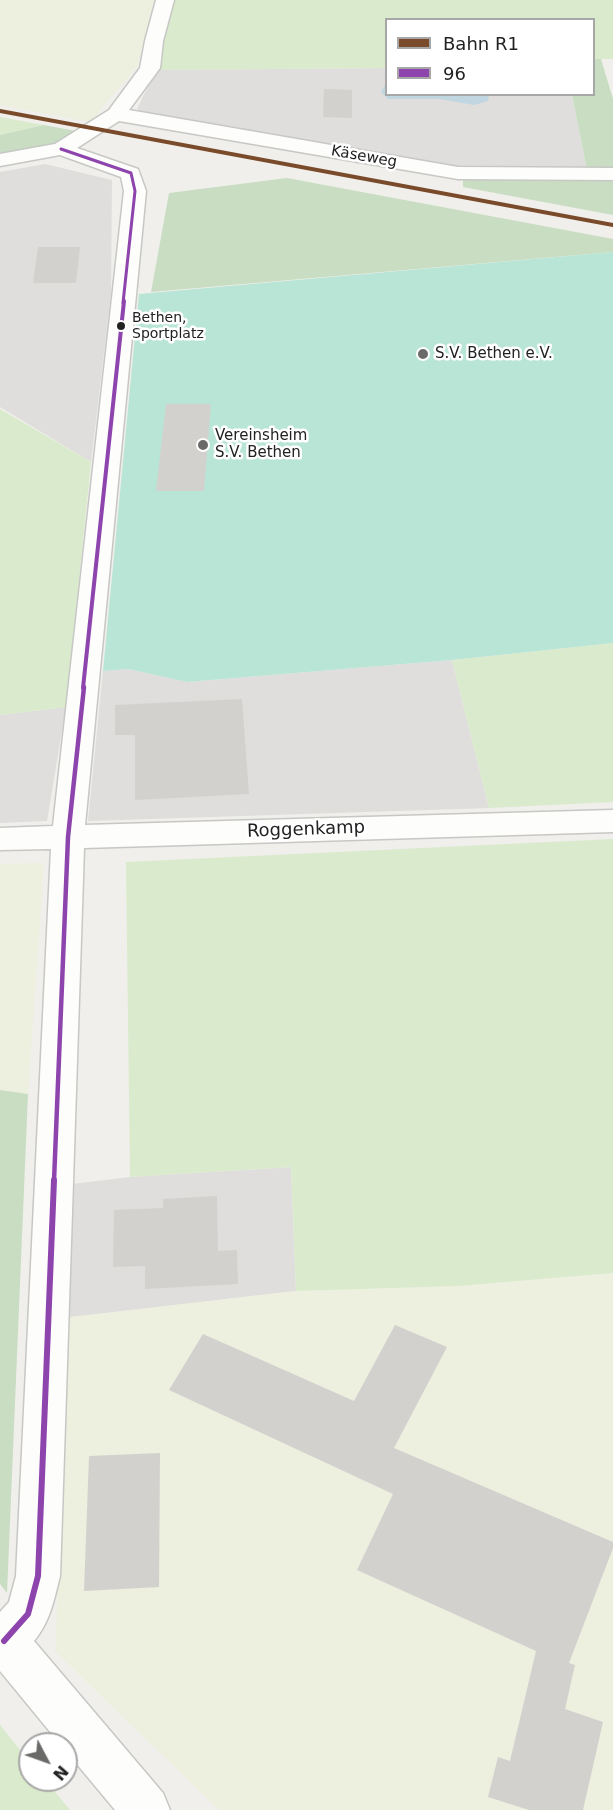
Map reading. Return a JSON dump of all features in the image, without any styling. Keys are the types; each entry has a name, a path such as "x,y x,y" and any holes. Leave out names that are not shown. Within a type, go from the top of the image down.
{"street":[{"path":"0,160 61,149 116,114 150,68 154,41 165,0"},
{"name":"Käseweg","path":"116,114 458,173 613,174"},
{"path":"61,149 131,173 135,191 68,837 39,1576 28,1614 2,1638 146,1810"},
{"name":"Roggenkamp","path":"0,839 613,821"}],"shaded area":[{"path":"385,68 385,96 572,96 587,170 462,167 148,114 137,109 156,70"},
{"path":"45,164 112,180 111,294 91,462 0,407 0,172"},
{"path":"452,660 489,808 88,821 103,671 128,669 187,682"},
{"path":"66,707 47,821 0,823 0,715"},
{"path":"291,1167 296,1291 62,1318 64,1185 130,1177"}],"green space":[{"path":"0,0 154,0 137,67 90,122 0,105"},
{"path":"173,0 613,0 613,59 595,59 595,18 385,18 385,68 156,70"},
{"path":"595,59 601,59 613,99 613,170 587,170 572,96 595,96"},
{"path":"0,117 44,125 0,135"},
{"path":"44,125 81,132 53,147 0,154 0,135"},
{"path":"287,178 613,239 613,252 151,292 169,193"},
{"path":"463,178 613,179 613,215 463,187"},
{"path":"613,252 613,643 452,660 187,682 128,669 103,671 139,294"},
{"path":"0,409 91,462 66,707 0,715"},
{"path":"613,643 613,802 489,808 452,660"},
{"path":"613,839 613,1273 458,1286 296,1291 291,1167 130,1177 126,862"},
{"path":"44,863 28,1094 0,1090 0,864"},
{"path":"0,1090 28,1094 7,1593 0,1584"},
{"path":"613,1273 613,1810 219,1810 56,1652 62,1318 296,1291 458,1286"},
{"path":"0,1725 18,1747 18,1792 55,1792 70,1810 0,1810"}],"water":[{"path":"385,96 489,96 488,101 474,105 440,99 388,99"}],"building":[{"path":"324,89 352,90 352,118 323,117"},
{"path":"38,247 80,247 76,283 33,283"},
{"name":"Vereinsheim S.V. Bethen","path":"166,404 211,404 204,491 156,491"},
{"path":"242,699 249,794 135,800 135,735 115,735 115,705"},
{"path":"217,1196 218,1251 237,1250 238,1284 145,1289 145,1266 113,1267 114,1210 163,1208 163,1199"},
{"path":"395,1325 447,1347 394,1448 613,1542 613,1548 569,1663 575,1665 565,1709 603,1722 583,1810 529,1810 488,1797 498,1757 510,1761 536,1651 357,1570 393,1494 169,1390 203,1334 354,1401"},
{"path":"160,1453 159,1587 84,1591 89,1456"}],"rail line":[{"name":"R1","path":"0,111 613,225"}],"transit line":[{"name":"96","path":"4,1641 28,1614 38,1576 68,837 135,191 131,173 61,149"}],"place":[{"name":"Bethen, Sportplatz","path":"121,326"},
{"name":"S.V. Bethen e.V.","path":"423,354"},
{"name":"Vereinsheim S.V. Bethen","path":"203,445"}]}
